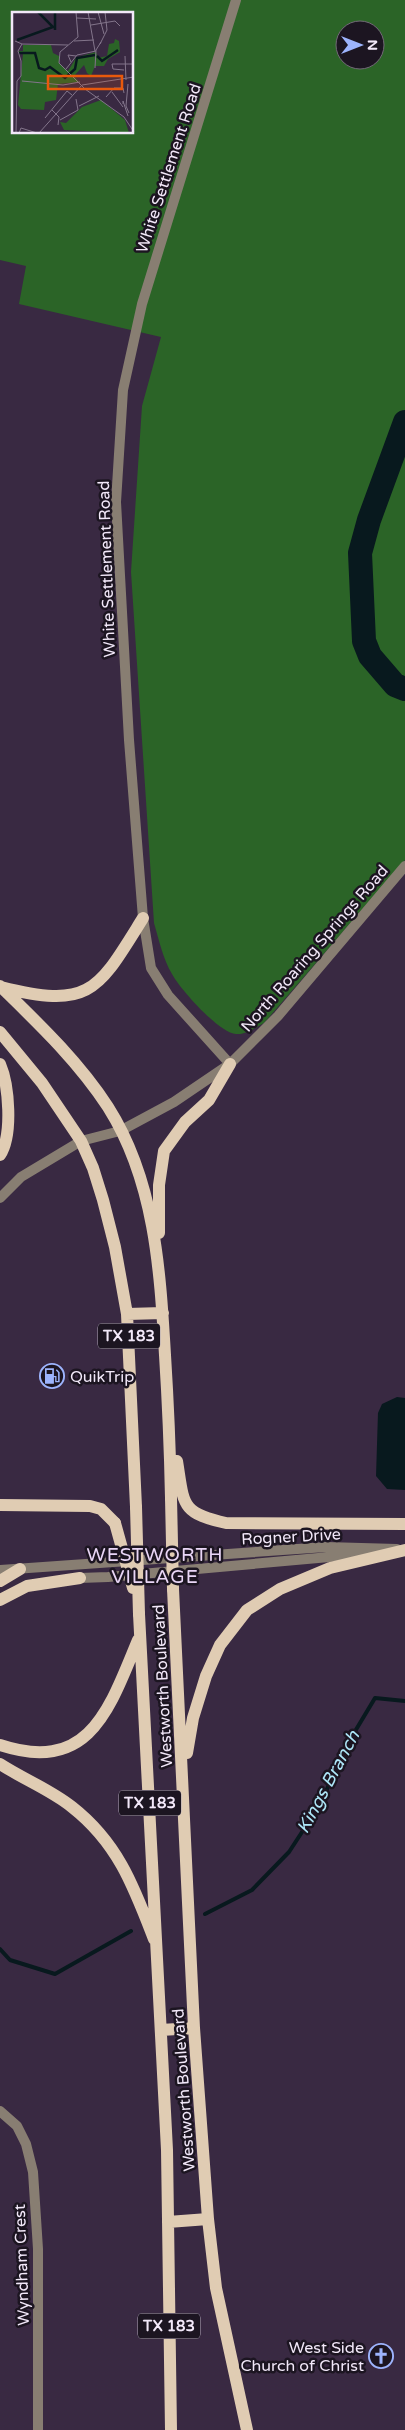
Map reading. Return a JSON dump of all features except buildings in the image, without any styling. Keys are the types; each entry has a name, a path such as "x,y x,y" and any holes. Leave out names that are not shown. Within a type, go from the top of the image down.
{"main road":[{"path":"0,986 27,994 63,998 85,991 97,985 108,972 143,918"},
{"name":"Westworth Boulevard","path":"0,986 67,1052 108,1108 120,1131 143,1188 155,1236 169,1413 173,1589 194,2028 208,2219 221,2315 247,2430"},
{"name":"Westworth Boulevard","path":"0,1032 42,1083 80,1141 93,1168 115,1247 127,1314 140,1636 158,1950 168,2222 171,2430"},
{"path":"0,1064 6,1090 8,1122 0,1155"},
{"path":"159,1270 159,1184 164,1151 185,1122 209,1100 230,1064"},
{"path":"127,1314 162,1313"},
{"path":"169,1413 183,1502 192,1511 207,1519 226,1524 405,1524"},
{"path":"0,1505 90,1506 101,1509 116,1523 139,1614"},
{"path":"183,1780 193,1718 206,1676 220,1645 247,1610 280,1589 330,1568 405,1550"},
{"path":"0,1581 20,1569"},
{"path":"0,1600 27,1586 80,1578"},
{"path":"0,1745 19,1751 40,1752 60,1749 78,1741 94,1730 115,1698 140,1636"},
{"path":"0,1764 72,1806 97,1829 114,1850 131,1881 158,1950"},
{"path":"161,2030 194,2028"},
{"path":"168,2222 208,2219"}],"street":[{"name":"White Settlement Road","path":"230,1064 168,995 151,968 143,918 117,540 117,468 123,390 142,304 160,240 236,0"},
{"name":"North Roaring Springs Road","path":"0,1198 21,1176 80,1141 120,1131 174,1102 230,1064 278,1016 405,866"},
{"name":"Rogner Drive","path":"0,1570 326,1547 405,1550"},
{"name":"Rogner Drive","path":"80,1578 405,1550"},
{"name":"Wyndham Crest","path":"0,2110 17,2126 26,2144 33,2172 38,2249 38,2430"}],"green space":[{"path":"0,0 405,0 405,860 264,1023 243,1033 229,1032 210,1019 183,990 166,962 154,923 131,572 142,406 161,337 19,304 26,266 0,260"}],"shaded area":[{"path":"397,1397 405,1398 405,1490 387,1489 376,1476 378,1413 382,1404"}],"waterway":[{"path":"405,422 369,520 360,553 364,641 370,656 395,685 405,689"},
{"name":"Kings Branch","path":"205,1914 252,1890 289,1852 319,1806 351,1738 375,1698 405,1701"},
{"name":"Kings Branch","path":"0,1949 10,1960 55,1974 131,1931"}],"place":[{"name":"QuikTrip","path":"52,1376"},
{"name":"West Side Church of Christ","path":"381,2356"}],"district":[{"name":"WESTWORTH VILLAGE","path":"155,1565"}]}
